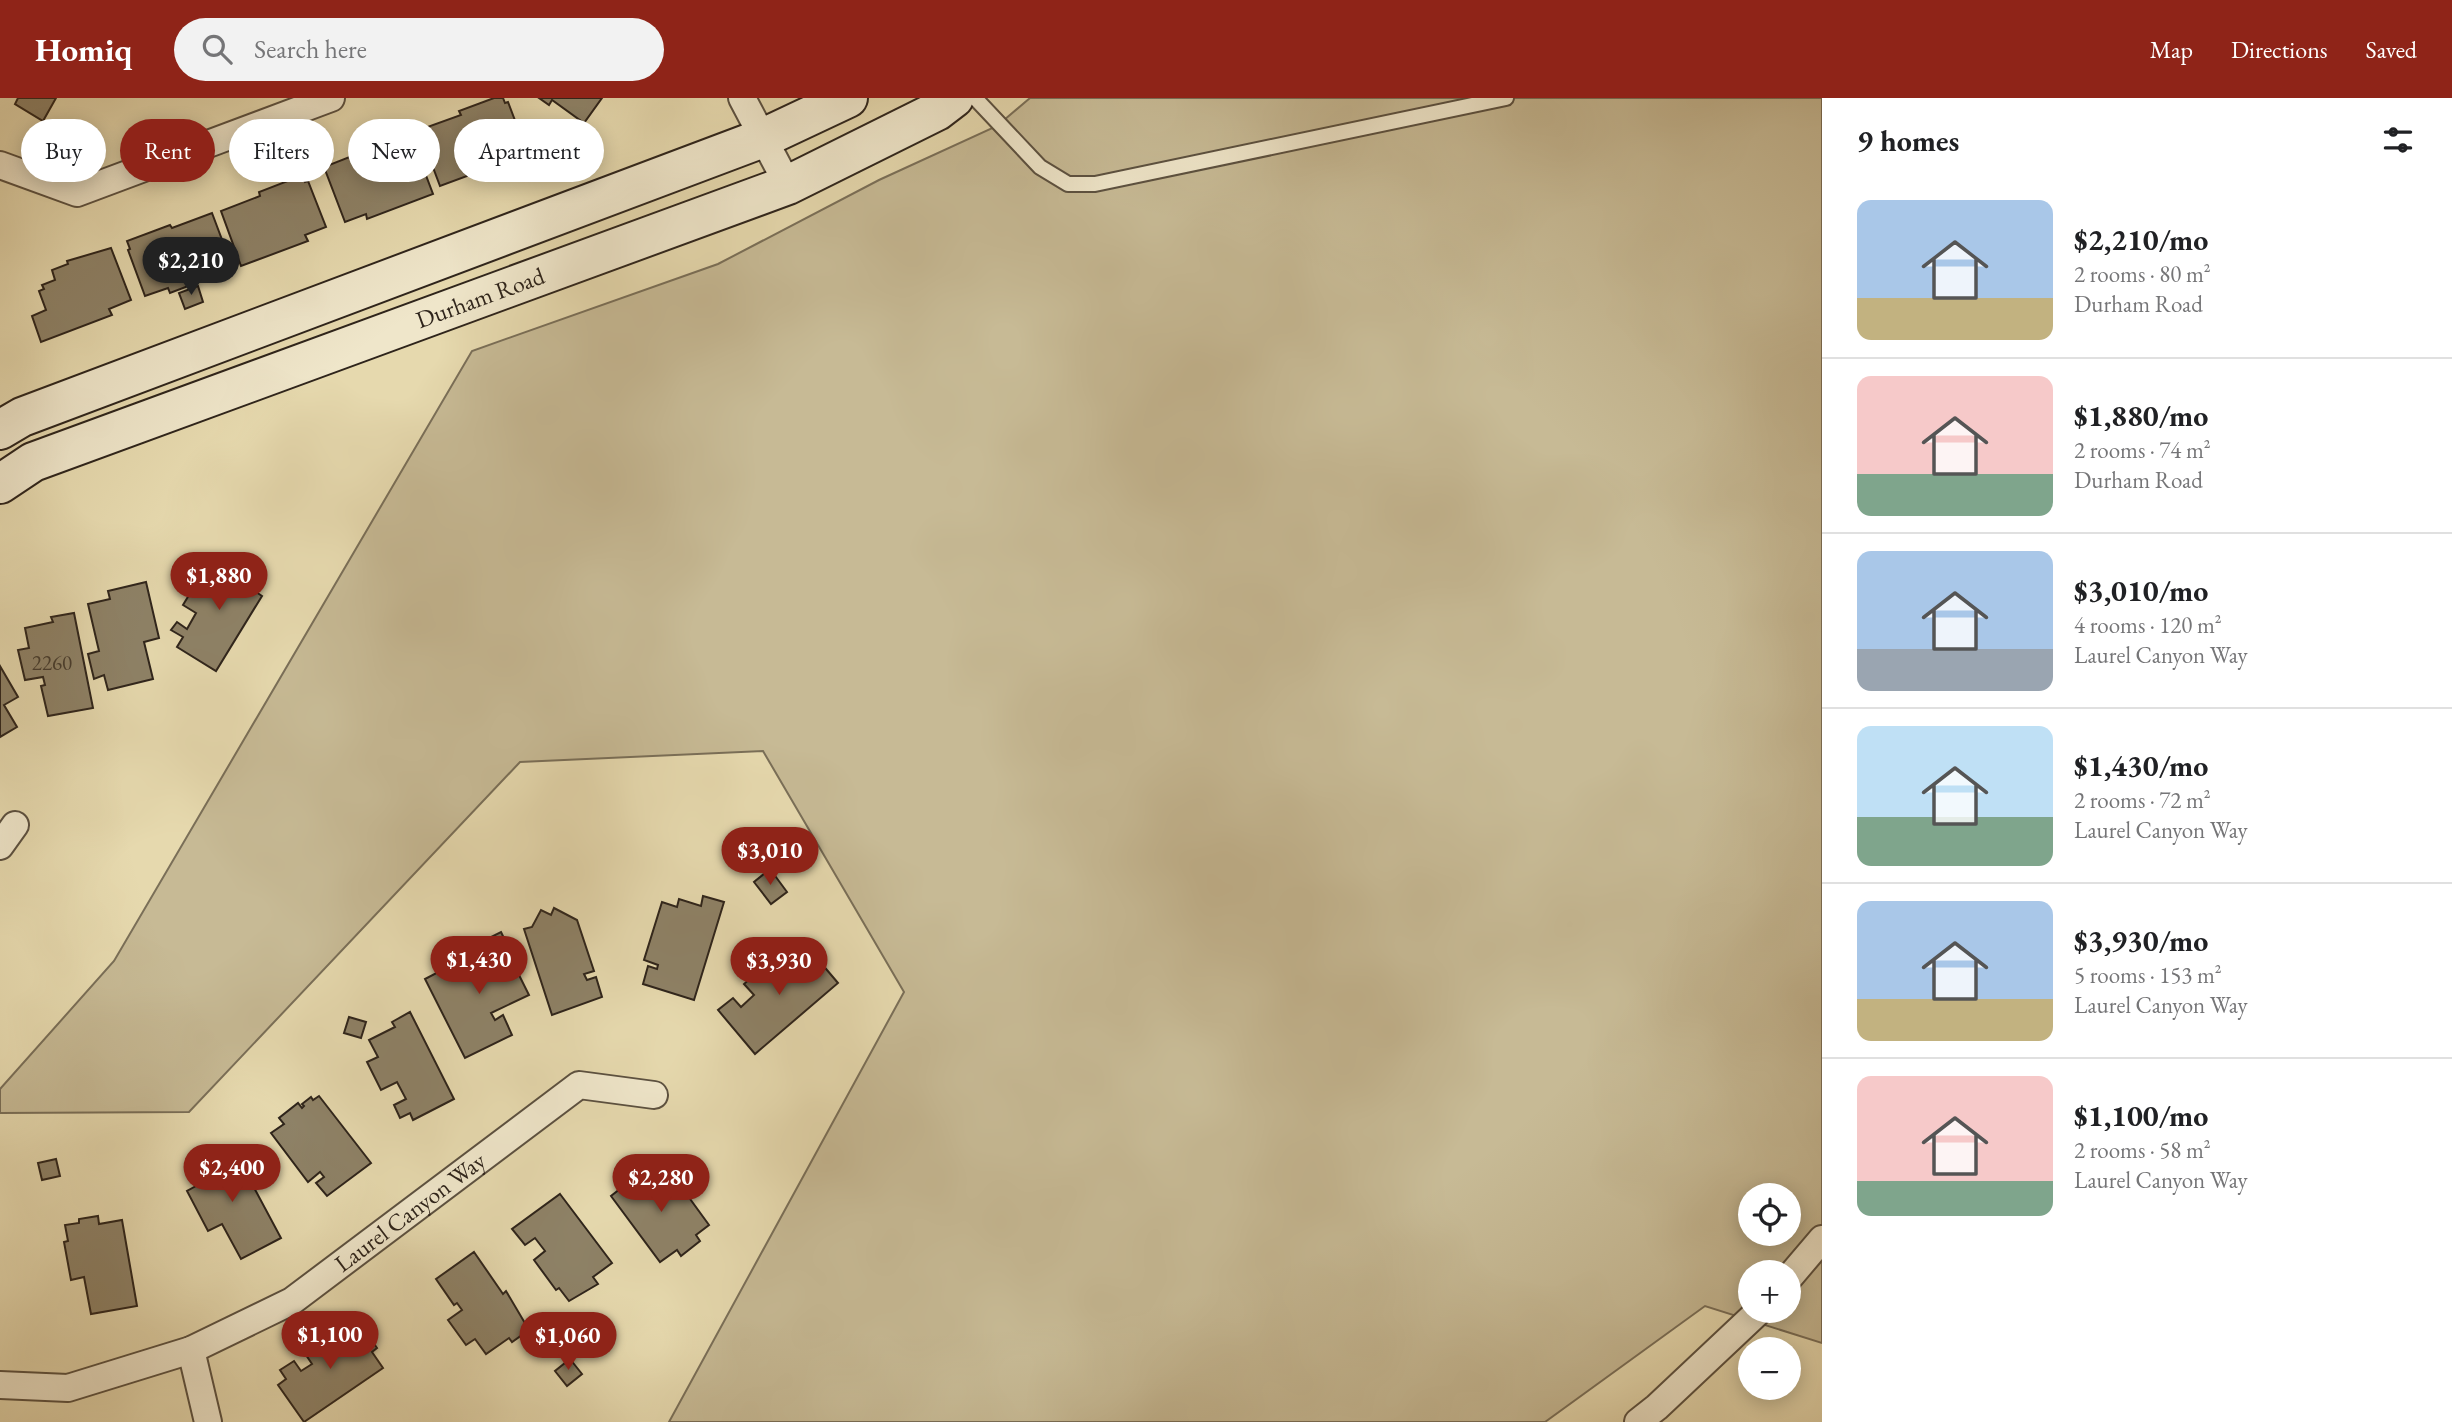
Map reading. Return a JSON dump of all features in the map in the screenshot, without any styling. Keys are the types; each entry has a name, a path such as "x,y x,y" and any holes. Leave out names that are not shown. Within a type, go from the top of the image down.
{"main road":[{"name":"Durham Road","path":"0,430 22,417 763,138 848,98"},
{"name":"Durham Road","path":"0,484 33,462 788,185 937,111 954,98"}],"street":[{"path":"0,165 77,193 331,98"},
{"path":"742,98 788,185"},
{"name":"Laurel Canyon Way","path":"0,1385 68,1388 191,1350 292,1301 579,1085 654,1096"},
{"path":"1801,1264 1822,1239"},
{"path":"1655,1417 1747,1323"},
{"path":"191,1350 208,1422"}],"lane":[{"path":"975,98 1040,167 1068,184 1095,184 1506,98"}],"shaded area":[{"path":"1030,98 1822,98 1822,1343 1759,1323 1801,1323 1801,1260 1738,1260 1738,1316 1705,1306 1545,1422 669,1422 904,992 763,751 520,762 189,1112 0,1113 0,1089 114,961 472,351 718,264 879,180 997,126"}],"building":[{"path":"18,98 56,98 44,119 15,104"},
{"path":"494,98 503,98 505,103 508,102 514,119 454,119 454,181 440,186 440,122 461,115 459,111"},
{"path":"539,98 602,98 587,119 578,119 552,100 549,105"},
{"path":"348,158 348,182 428,182 433,194 367,219 366,214 345,222 330,182 334,182 334,163"},
{"path":"285,182 308,182 326,227 305,235 308,241 241,266 221,211 260,196 259,192"},
{"path":"212,213 233,269 170,293 168,288 145,296 127,241"},
{"path":"111,248 131,300 109,309 112,315 41,342 32,316 46,310 39,291 44,289 42,285 55,280 52,270 68,264 67,261"},
{"path":"198,286 203,302 185,309 179,293"},
{"path":"238,561 245,565 247,562 256,568 253,573 261,578 255,588 252,585 250,588 262,596 216,671 177,647 183,637 171,630 177,622 187,629 196,613 183,605 203,572 208,575 215,564 227,571 230,566 234,568"},
{"path":"146,582 159,638 144,642 153,679 108,690 104,675 94,679 88,654 99,651 88,604 110,599 108,591"},
{"path":"74,613 93,708 48,716 41,686 45,685 43,677 25,680 18,650 29,648 25,628 53,622 51,617"},
{"path":"0,666 18,697 4,705 17,727 0,737"},
{"path":"770,869 787,892 771,904 754,882"},
{"path":"703,896 724,902 694,1000 643,984 648,966 657,969 658,965 644,960 662,902 677,907 679,899 701,906"},
{"path":"554,908 577,920 594,971 584,974 587,980 596,977 602,997 552,1015 524,929 532,927 541,910 551,915"},
{"path":"501,932 510,951 508,953 529,995 491,1013 495,1020 503,1015 512,1035 465,1058 425,979 444,969 447,975 483,957 477,944"},
{"path":"804,943 838,983 755,1054 718,1010 733,998 741,1007 754,995 744,984 773,959 776,962"},
{"path":"410,1012 454,1099 413,1120 410,1113 400,1118 394,1105 406,1099 397,1082 381,1090 367,1062 378,1057 369,1040 395,1027 392,1022"},
{"path":"349,1017 366,1022 361,1038 344,1033"},
{"path":"319,1096 371,1163 327,1196 316,1183 324,1177 320,1172 308,1182 271,1133 284,1124 279,1118 298,1103 302,1108 302,1104 311,1097 313,1100"},
{"path":"235,1152 281,1238 241,1259 222,1224 208,1231 187,1191 196,1186 193,1181 197,1179 190,1167 213,1154 217,1162"},
{"path":"56,1159 60,1176 42,1180 38,1163"},
{"path":"647,1168 661,1187 674,1177 709,1225 696,1235 700,1241 681,1256 677,1250 660,1262 611,1196"},
{"path":"560,1194 612,1263 593,1277 598,1284 569,1301 559,1288 556,1290 534,1260 545,1251 535,1238 525,1245 512,1229"},
{"path":"98,1216 99,1224 122,1220 137,1306 91,1314 84,1277 71,1280 64,1242 68,1241 65,1225 79,1223 79,1219"},
{"path":"474,1252 503,1294 506,1291 529,1330 512,1342 509,1338 486,1354 475,1339 466,1345 448,1320 462,1310 457,1303 454,1305 436,1279"},
{"path":"361,1325 377,1348 372,1352 383,1368 304,1422 278,1385 286,1379 280,1370 294,1361 301,1371 312,1364 302,1349 330,1330 336,1339"},
{"path":"570,1359 582,1374 567,1386 555,1371"}]}
